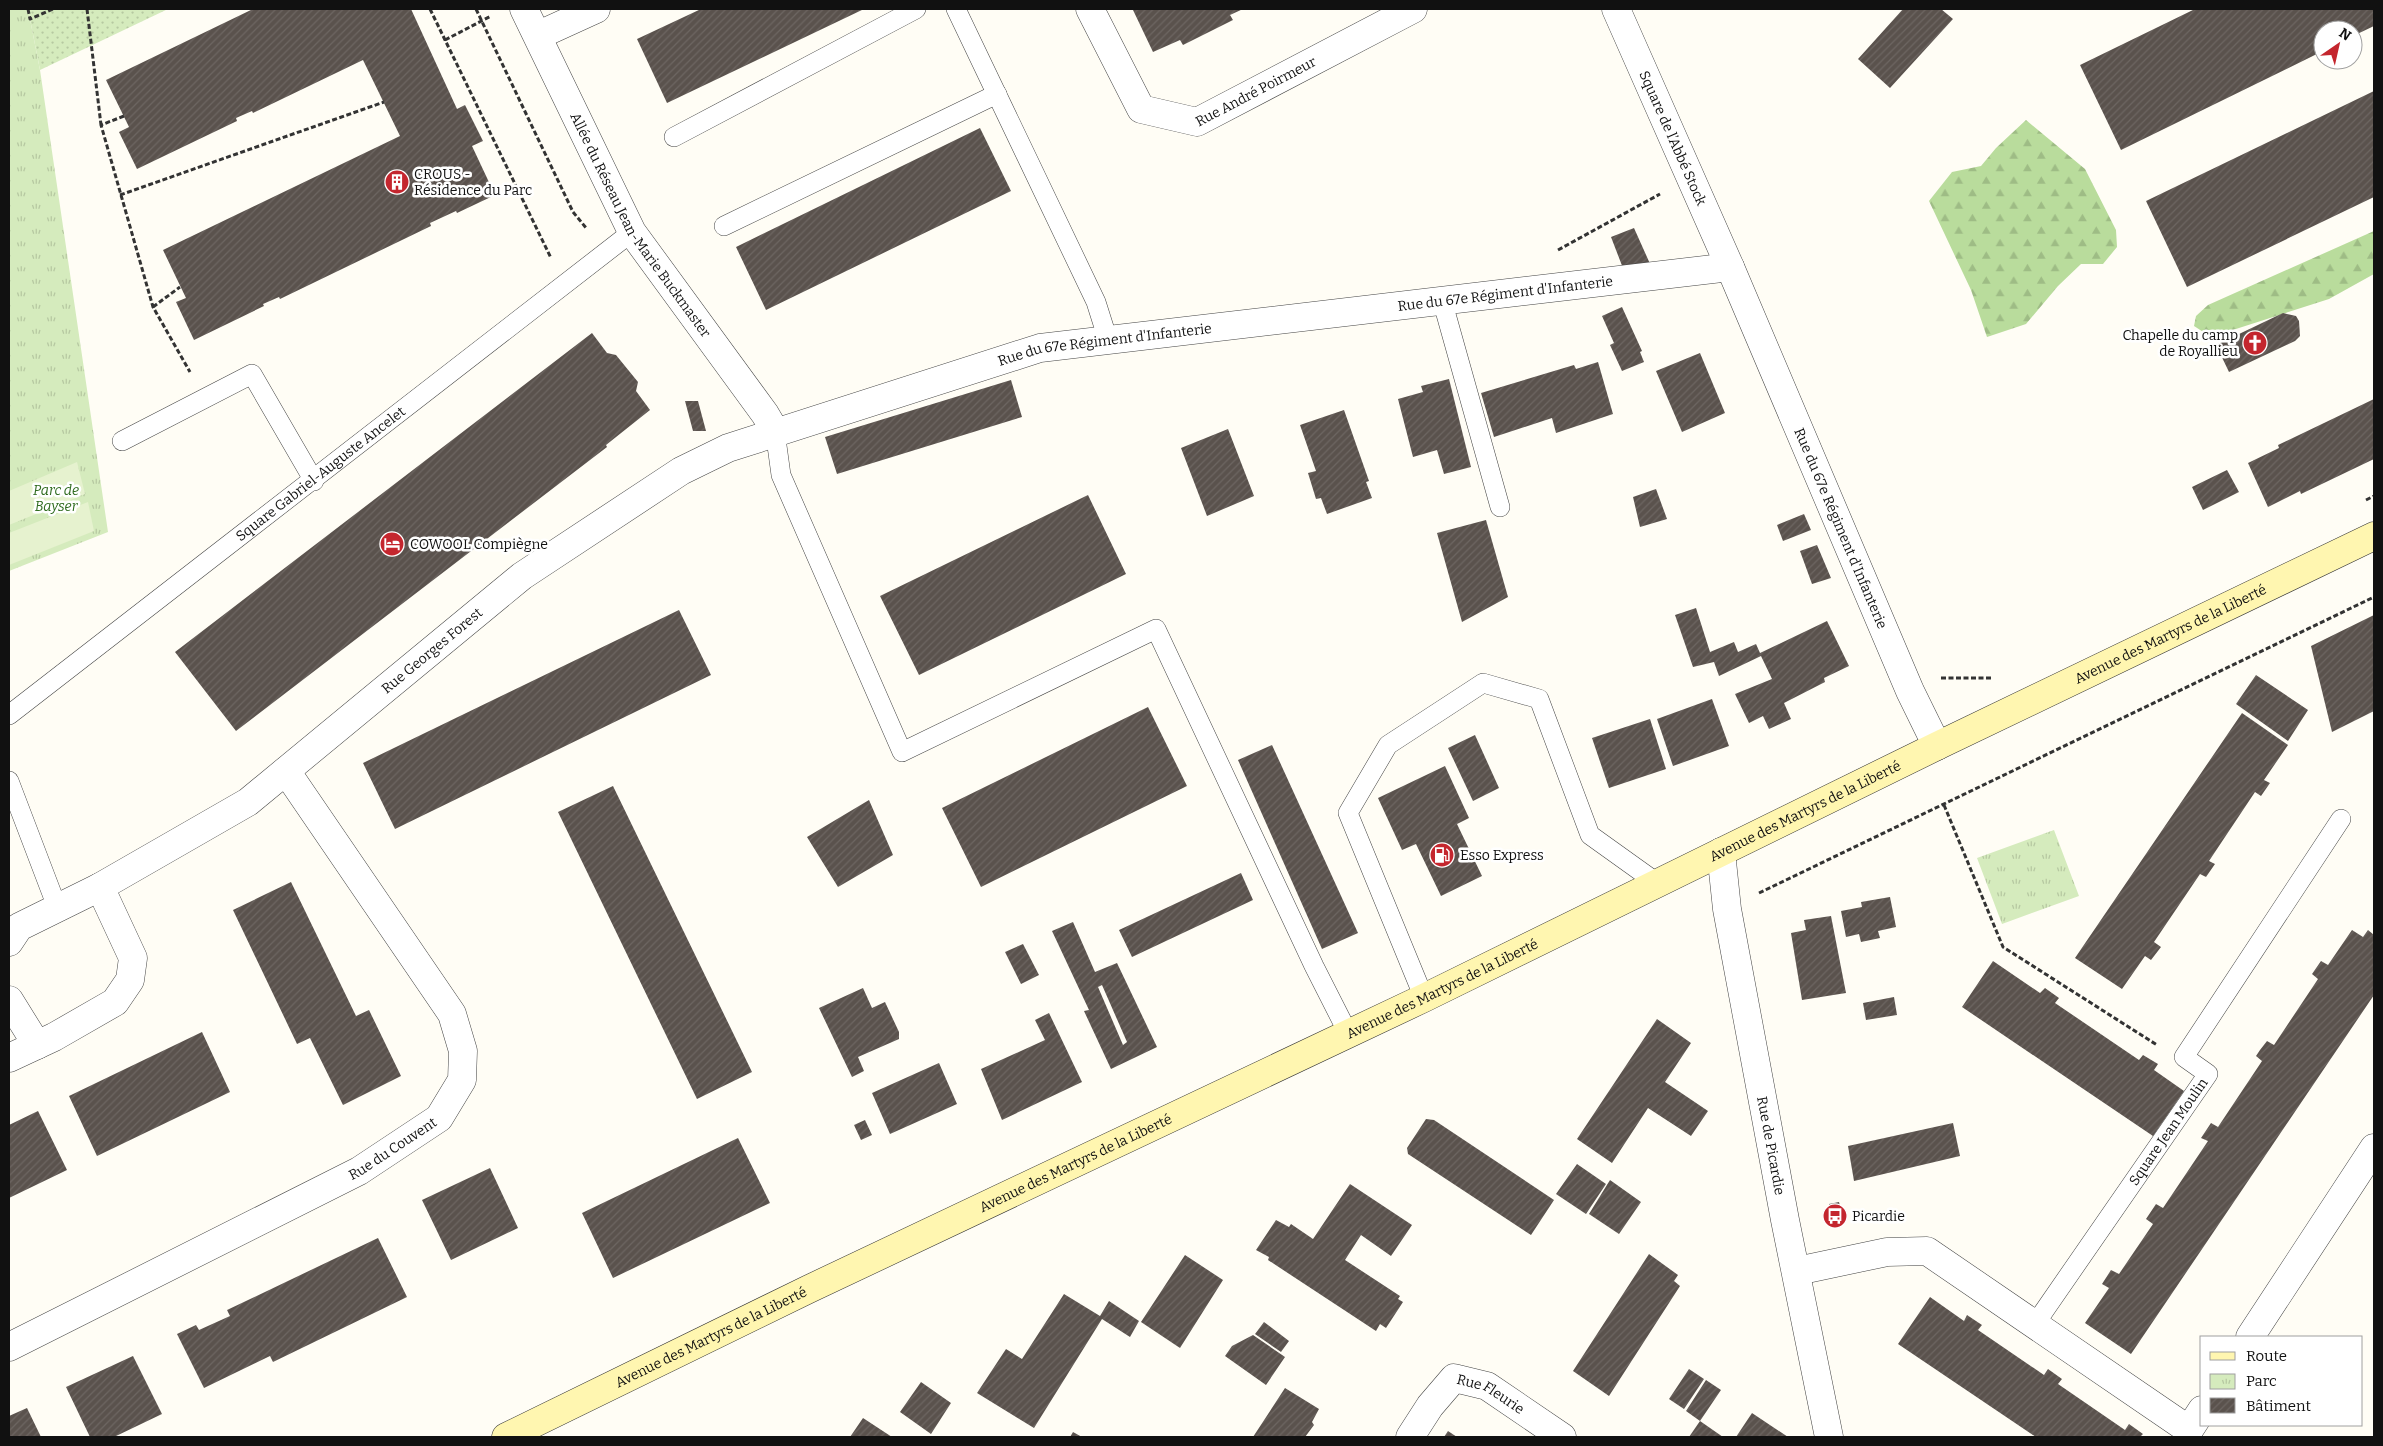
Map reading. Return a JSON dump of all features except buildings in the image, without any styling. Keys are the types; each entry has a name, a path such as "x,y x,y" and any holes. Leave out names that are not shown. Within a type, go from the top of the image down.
{"street":[{"name":"Allée du Réseau Jean-Marie Buckmaster","path":"524,9 539,35 632,232 765,414 775,431"},
{"path":"539,35 596,9"},
{"name":"Rue André Poirmeur","path":"1090,9 1141,109 1197,122 1413,9"},
{"name":"Square de l’Abbé Stock","path":"1616,9 1730,266"},
{"name":"Rue du 67e Régiment d'Infanterie","path":"775,431 1040,348 1730,266 1910,691 1937,746"},
{"name":"Rue Georges Forest","path":"9,942 19,927 100,887 248,802 522,576 681,470 728,448 775,431"},
{"name":"Avenue des Martyrs de la Liberté","path":"506,1437 817,1285 1424,998 1937,746 2374,536"},
{"name":"Rue du Couvent","path":"9,1347 359,1171 439,1118 462,1080 463,1051 452,1014 286,771"},
{"name":"Rue de Picardie","path":"1721,852 1727,909 1828,1437"},
{"path":"9,1058 37,1046 115,1002 130,980 133,958 100,887"},
{"path":"9,1000 37,1046"},
{"path":"2251,1336 2374,1148"},
{"path":"1797,1271 1887,1252 1927,1251 2189,1430 2200,1413"},
{"name":"Rue Fleurie","path":"1410,1437 1430,1406 1454,1378 1487,1386 1562,1437"}],"lane":[{"path":"674,137 916,9"},
{"path":"956,9 1096,302 1108,340"},
{"path":"724,226 997,94"},
{"name":"Square Gabriel-Auguste Ancelet","path":"9,715 314,481 632,232"},
{"path":"1442,300 1500,507"},
{"path":"122,441 252,374 314,481"},
{"path":"775,431 781,475 902,752 1156,629 1314,966 1348,1033"},
{"path":"1424,998 1348,813 1388,745 1483,683 1539,698 1590,836 1657,883"},
{"path":"9,781 57,907"},
{"path":"2184,1057 2341,819"},
{"name":"Square Jean Moulin","path":"2035,1324 2208,1074 2184,1057"}],"path":[{"path":"28,9 30,20 53,9"},
{"path":"88,9 101,125 153,307 205,398"},
{"path":"430,9 564,286"},
{"path":"446,40 497,13"},
{"path":"120,195 384,102"},
{"path":"101,125 124,116"},
{"path":"1552,254 1690,178"},
{"path":"153,307 180,287"},
{"path":"2365,501 2374,496"},
{"path":"1727,909 2374,597"},
{"path":"1910,691 1945,676 1992,679 2000,674"},
{"path":"1944,805 2003,947 2153,1044 2184,1057"}],"green space":[{"name":"Parc de Bayser","path":"9,9 28,9 40,70 108,532 9,571"},
{"path":"28,9 168,9 40,70"},
{"path":"2026,120 2085,169 2116,230 2117,247 2103,264 2081,264 2058,286 2026,324 1987,337 1971,290 1929,201 1952,172 1981,166 1996,148"},
{"path":"2374,231 2374,274 2329,299 2211,337 2194,326 2196,316 2208,305"},
{"path":"77,462 85,494 9,525 9,491"},
{"path":"88,502 94,531 9,565 9,533"},
{"path":"2054,830 2079,896 2002,924 1977,858"}],"place":[{"name":"CROUS - Résidence du Parc","path":"397,182"},
{"name":"Chapelle du camp de Royallieu","path":"2255,343"},
{"name":"COWOOL Compiègne","path":"392,544"},
{"name":"Esso Express","path":"1442,855"},
{"name":"Picardie","path":"1835,1216"}]}
